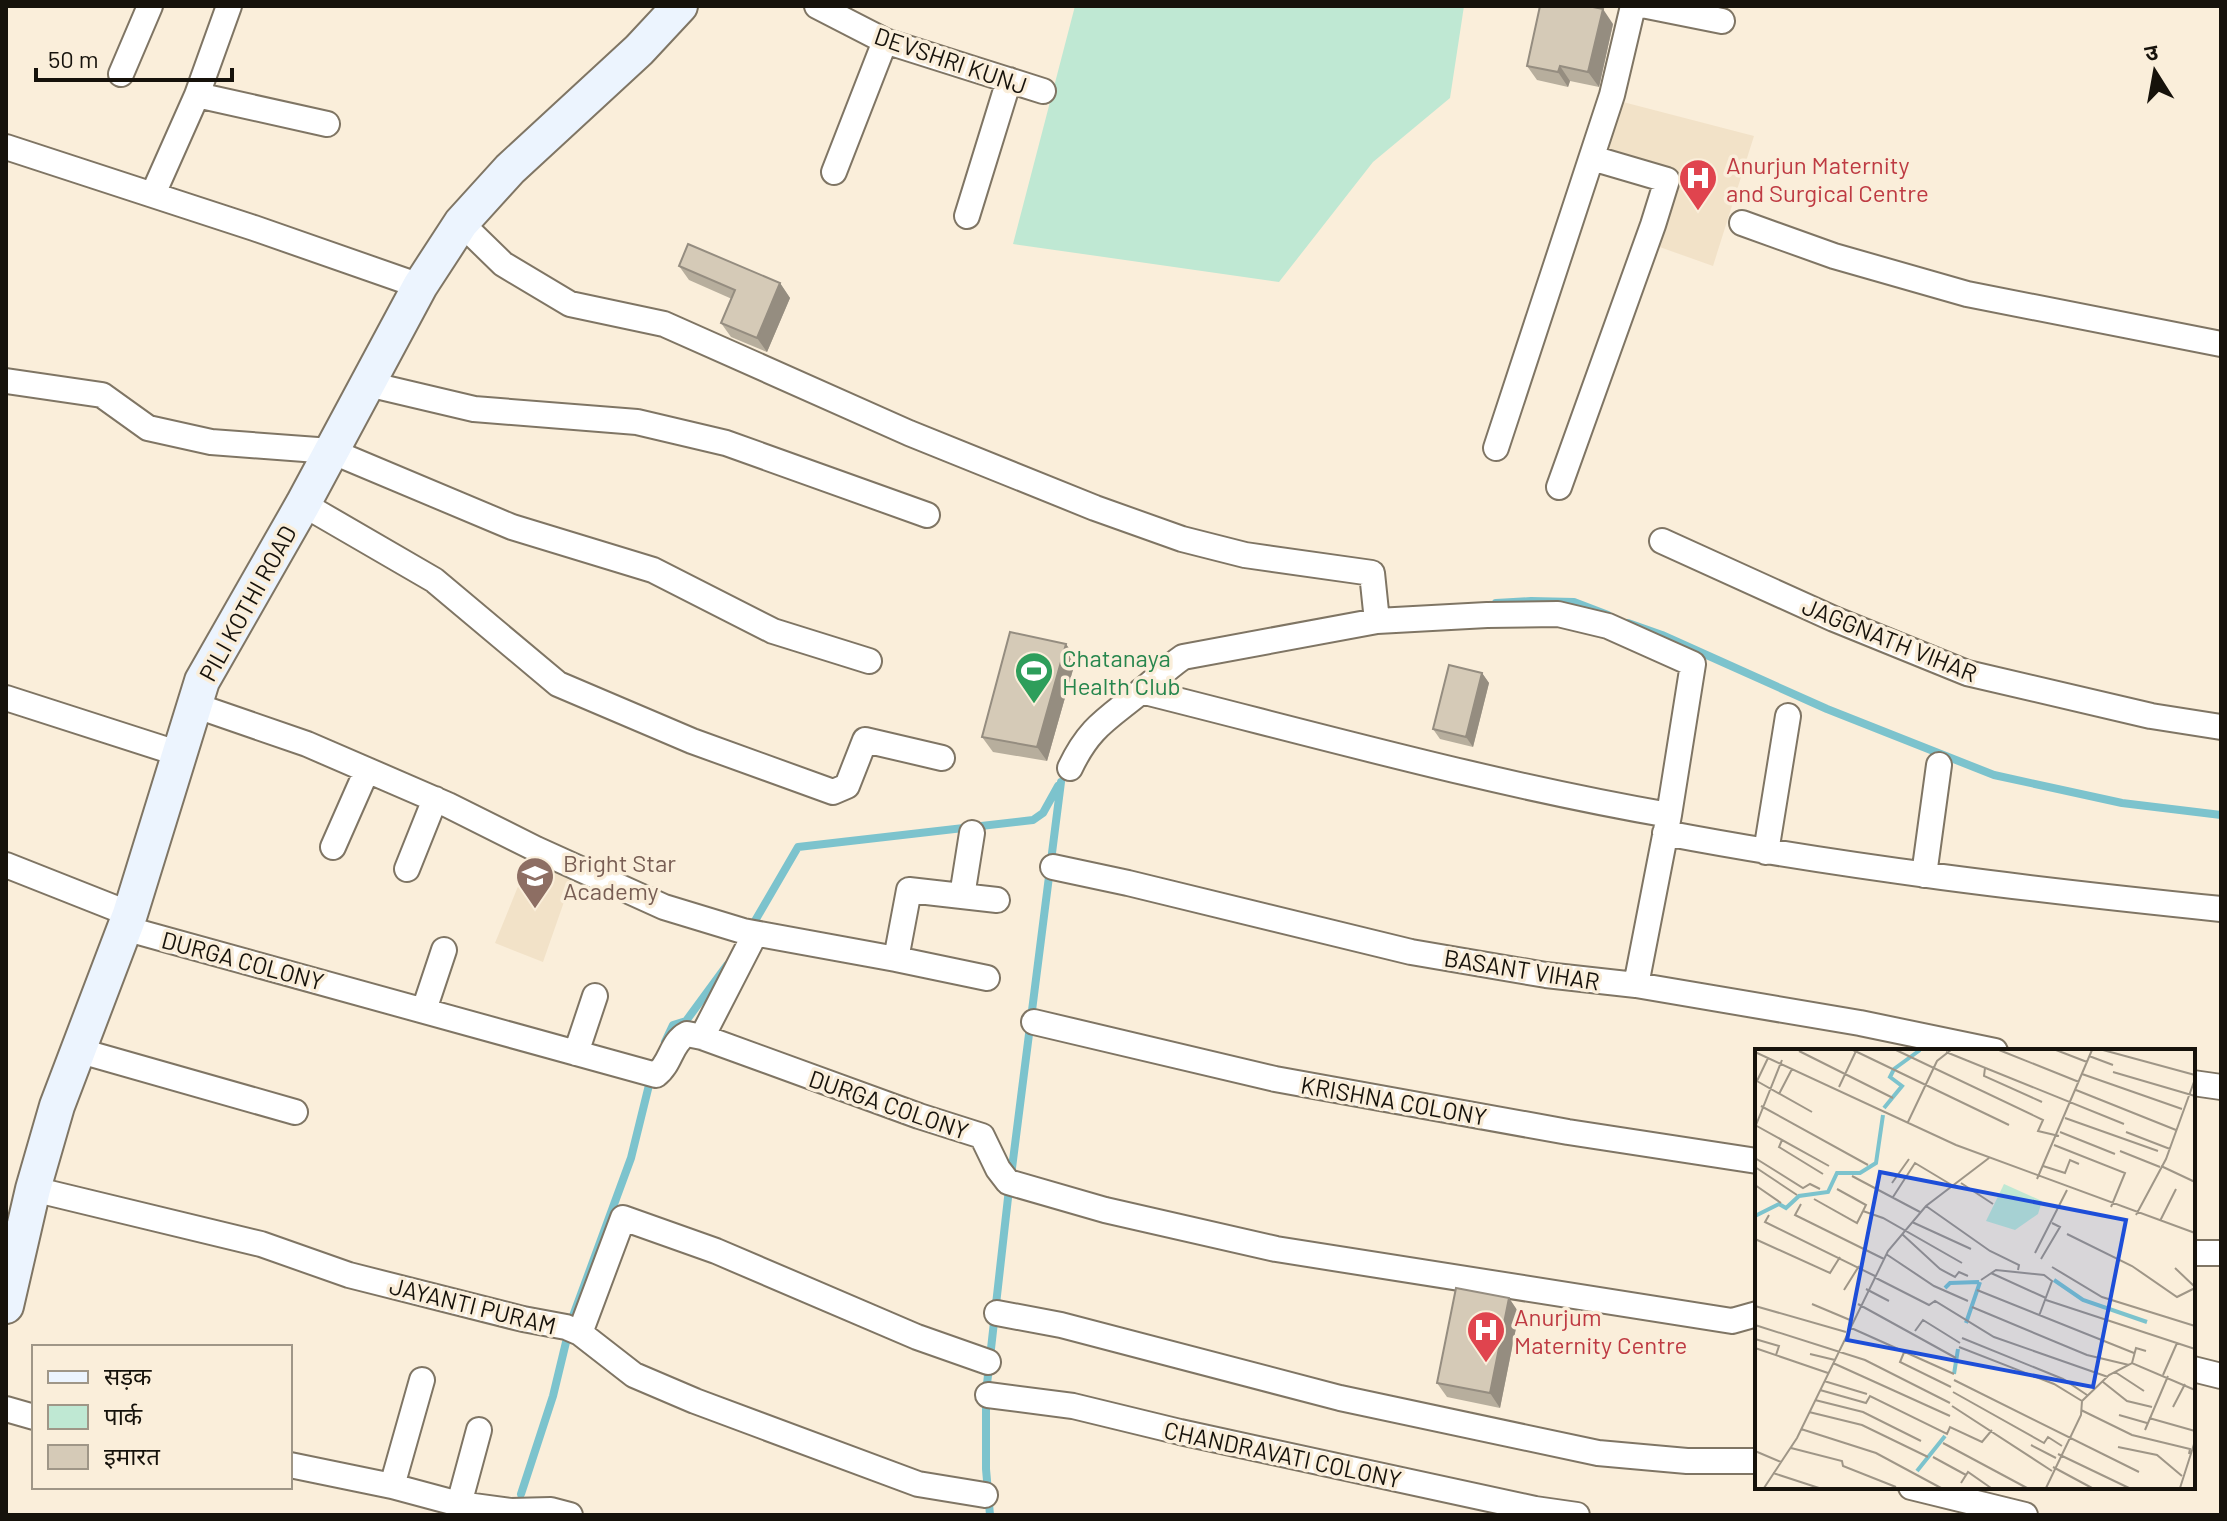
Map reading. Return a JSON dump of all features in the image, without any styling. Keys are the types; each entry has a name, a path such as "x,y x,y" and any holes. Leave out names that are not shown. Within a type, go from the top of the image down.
{"street":[{"path":"121,74 150,6"},
{"path":"153,194 197,95 229,6"},
{"name":"PILI KOTHI ROAD","path":"6,1306 33,1189 57,1106 127,921 202,681 303,504 420,286 461,223 510,169 639,50 680,6"},
{"name":"DEVSHRI KUNJ","path":"817,6 885,41 1043,91"},
{"path":"1496,448 1612,95 1633,6"},
{"path":"1647,6 1722,21"},
{"path":"834,172 885,41"},
{"path":"967,216 1009,80"},
{"path":"197,95 327,124"},
{"path":"6,147 420,286"},
{"path":"1559,487 1667,180 1592,158"},
{"path":"461,223 503,264 570,304 664,324 909,433 1095,508 1182,539 1245,555 1372,573 1377,621"},
{"path":"1742,223 1834,256 1967,294 2221,344"},
{"path":"6,381 102,395 148,428 211,442 331,451 512,527 653,570 773,631 869,661"},
{"path":"368,384 474,409 637,422 726,443 927,515"},
{"path":"303,504 434,580 558,684 692,741 833,792 847,786 865,740 942,758"},
{"name":"JAGGNATH VIHAR","path":"1662,541 1834,619 1967,673 2151,716 2221,727"},
{"path":"1070,768 1095,727 1183,657 1377,621 1558,614 1608,626 1693,664 1636,985"},
{"path":"1141,691 1584,800 1766,852 1924,875 2221,909"},
{"path":"6,698 180,754"},
{"path":"194,705 307,744 435,799 664,907 755,934 987,978"},
{"path":"1766,852 1788,716"},
{"path":"1924,875 1939,765"},
{"path":"333,847 367,770"},
{"path":"407,869 435,799"},
{"path":"962,896 972,833"},
{"name":"DURGA COLONY","path":"6,865 127,921 424,1010 656,1075 665,1069 680,1037 687,1034 702,1037 982,1136 1008,1182 1105,1210 1276,1249 1474,1282 1732,1321 1755,1315"},
{"name":"BASANT VIHAR","path":"1053,867 1411,952 1546,975 1636,985 1860,1023 1985,1049"},
{"path":"896,959 909,890 997,900"},
{"path":"702,1037 755,934"},
{"path":"424,1010 444,950"},
{"path":"576,1053 595,996"},
{"name":"KRISHNA COLONY","path":"1034,1022 1275,1079 1568,1132 1755,1161"},
{"path":"77,1050 295,1112"},
{"path":"2195,1083 2221,1087"},
{"name":"JAYANTI PURAM","path":"33,1189 261,1244 349,1275 566,1327 580,1333 634,1375 695,1401 918,1484 985,1495"},
{"path":"580,1333 623,1218 716,1251 917,1337 988,1362"},
{"path":"2195,1253 2221,1253"},
{"path":"997,1313 1061,1325 1340,1398 1598,1453 1687,1461 1755,1461"},
{"path":"2195,1370 2221,1376"},
{"path":"392,1486 422,1380"},
{"name":"CHANDRAVATI COLONY","path":"988,1395 1073,1406 1535,1509 1577,1515"},
{"path":"6,1409 32,1416"},
{"path":"459,1504 479,1430"},
{"path":"292,1465 392,1486 459,1504 525,1512 551,1510 570,1515"},
{"path":"1919,1489 2024,1515"}],"shaded area":[{"name":"Anurjun Maternity and Surgical Centre","path":"1623,102 1754,136 1713,266 1654,245 1676,180 1606,157"},
{"name":"Bright Star Academy","path":"530,857 573,876 543,962 495,943"}],"green space":[{"path":"1075,6 1464,6 1450,98 1373,162 1279,282 1013,244"}],"building":[{"path":"1540,6 1603,9 1588,72 1560,66 1558,72 1527,66"},
{"path":"688,244 780,283 757,338 721,323 735,290 679,266"},
{"name":"Chatanaya Health Club","path":"1010,632 1066,644 1037,747 982,737"},
{"path":"1449,665 1482,673 1466,737 1433,729"},
{"path":"1456,1288 1509,1298 1490,1393 1437,1383"}],"waterway":[{"path":"1496,603 1574,602 1608,615"},
{"path":"1628,623 1662,635 1827,709 1994,775 2122,803 2221,815"},
{"path":"1011,1176 1061,782"},
{"path":"752,926 798,847 1033,820 1043,813 1058,786"},
{"path":"665,1042 673,1025 686,1021 727,965"},
{"path":"573,1316 631,1158 650,1081"},
{"path":"990,1515 986,1469 986,1393 1009,1189"},
{"path":"521,1494 553,1396 567,1338"}],"place":[{"name":"Anurjun Maternity and Surgical Centre","path":"1698,212"},
{"name":"Chatanaya Health Club","path":"1034,705"},
{"name":"Bright Star Academy","path":"535,910"},
{"name":"Anurjum Maternity Centre","path":"1486,1364"}]}
